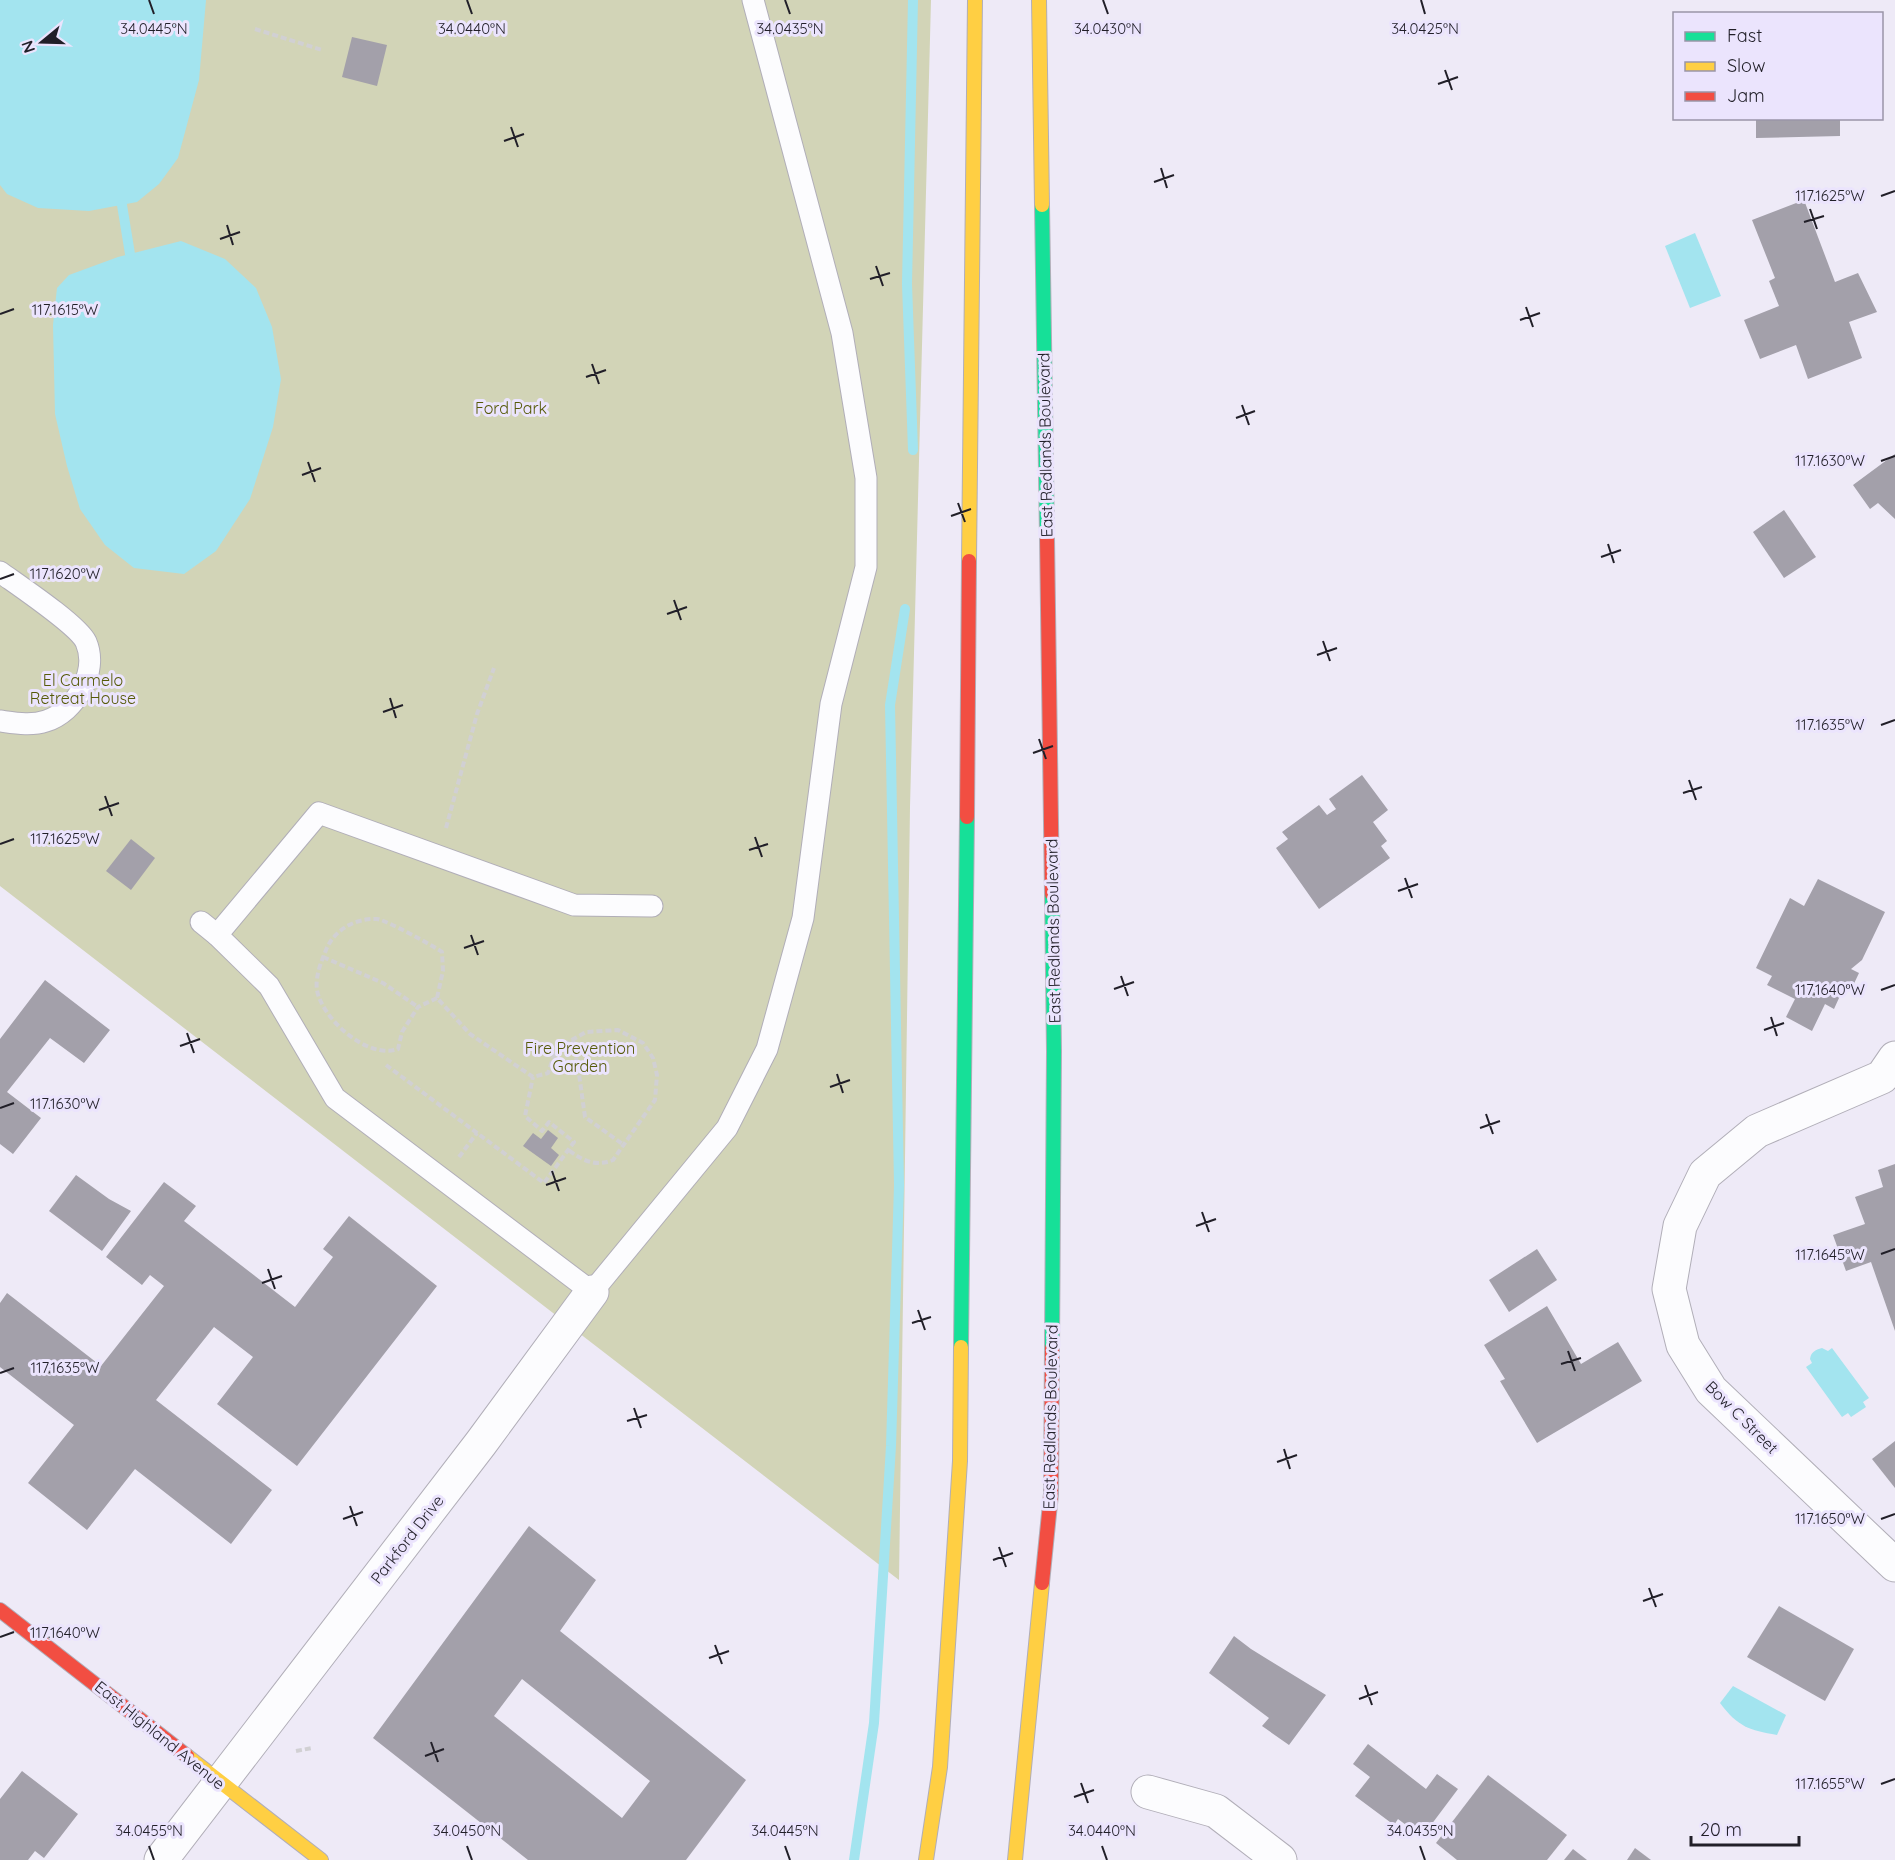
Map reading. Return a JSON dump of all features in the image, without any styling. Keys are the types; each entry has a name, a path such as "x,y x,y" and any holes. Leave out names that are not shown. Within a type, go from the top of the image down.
{"main road":[{"path":"926,1860 940,1767 960,1461 975,0"},
{"name":"East Redlands Boulevard","path":"1016,1860 1050,1494 1054,1051 1039,0"},
{"name":"East Highland Avenue","path":"0,1611 321,1860"}],"street":[{"name":"Bow C Street","path":"1895,1058 1882,1077 1757,1131 1704,1174 1680,1226 1669,1289 1683,1345 1711,1390 1895,1565"},
{"name":"Parkford Drive","path":"161,1860 481,1443 591,1292"},
{"path":"1148,1792 1216,1811 1280,1860"}],"lane":[{"path":"201,922 218,935 269,986 335,1098 591,1292 727,1128 767,1049 802,918 831,704 866,567 866,478 842,333 753,0"},
{"path":"0,572 68,622 86,642 90,662 85,682 76,699 63,712 46,721 22,724 0,721"},
{"path":"218,935 319,813 574,905 652,906"}],"path":[{"path":"255,29 322,50"},
{"path":"438,856 477,714 494,668"},
{"path":"379,919 442,952 442,971 437,998 418,1008 402,1032 398,1049 394,1051 374,1050 356,1041 340,1028 325,1008 317,990 319,969 335,934 358,920 379,919"},
{"path":"323,957 383,983 418,1008"},
{"path":"437,998 470,1034 533,1077 548,1073 554,1055 586,1032 618,1030 643,1043 653,1058 657,1075 655,1100 614,1160 602,1164 586,1162 568,1150"},
{"path":"573,1040 585,1117 624,1145"},
{"path":"386,1065 544,1183 574,1142 549,1122 542,1131 525,1116 533,1077"},
{"path":"296,1751 312,1748"}],"green space":[{"name":"Ford Park","path":"0,0 931,0 910,807 899,1580 0,886"}],"water":[{"path":"0,0 206,0 199,80 178,158 159,184 137,202 89,211 38,208 7,194 0,185"},
{"path":"1695,233 1721,296 1690,308 1665,246"},
{"path":"181,241 225,259 256,288 272,327 281,379 273,427 250,499 216,551 184,574 134,568 105,545 80,509 55,414 53,325 57,288 69,275 118,257"},
{"path":"1822,1348 1828,1351 1832,1348 1869,1398 1863,1402 1866,1407 1851,1417 1848,1413 1842,1417 1806,1367 1812,1363 1810,1359 1812,1353"},
{"path":"1733,1686 1786,1715 1777,1735 1745,1726 1726,1711 1720,1703"}],"building":[{"path":"352,37 387,45 377,86 342,77"},
{"path":"1756,120 1840,120 1840,136 1756,138"},
{"path":"1804,200 1835,282 1858,273 1877,312 1849,322 1862,358 1808,379 1796,345 1760,359 1744,320 1779,306 1769,281 1775,278 1752,220"},
{"path":"1895,454 1895,519 1878,503 1870,509 1853,485"},
{"path":"1784,510 1816,557 1784,578 1753,532"},
{"path":"1362,775 1388,810 1373,822 1387,841 1381,846 1390,858 1319,909 1276,848 1288,839 1282,832 1319,805 1327,815 1336,809 1329,799"},
{"path":"131,839 155,858 131,890 106,871"},
{"path":"1818,879 1885,912 1862,960 1851,969 1859,973 1851,990 1844,987 1834,1009 1825,1004 1812,1031 1786,1017 1795,999 1767,985 1772,976 1756,968 1790,898 1804,906"},
{"path":"45,980 110,1030 84,1063 50,1038 7,1092 41,1118 13,1154 0,1144 0,1039"},
{"path":"548,1130 558,1138 551,1148 559,1155 551,1166 523,1146 533,1133 541,1139"},
{"path":"1895,1164 1895,1331 1871,1262 1846,1271 1833,1235 1865,1224 1855,1197 1883,1187 1878,1170"},
{"path":"76,1175 109,1199 131,1211 102,1251 49,1211"},
{"path":"164,1182 196,1206 184,1221 295,1307 333,1257 323,1249 349,1216 437,1286 297,1466 217,1404 253,1357 214,1327 156,1400 272,1490 231,1544 135,1469 87,1530 28,1483 74,1425 0,1367 0,1303 7,1293 101,1366 164,1286 150,1275 142,1285 106,1257"},
{"path":"1537,1249 1557,1280 1509,1312 1489,1280"},
{"path":"1547,1306 1581,1364 1618,1342 1642,1381 1537,1443 1500,1381 1505,1379 1484,1345"},
{"path":"1895,1441 1895,1488 1872,1459"},
{"path":"529,1526 596,1580 560,1631 746,1780 686,1860 528,1860 373,1738","holes":["522,1679 650,1781 622,1818 494,1716"]},
{"path":"1779,1606 1854,1649 1825,1701 1747,1657"},
{"path":"1234,1636 1326,1695 1289,1745 1262,1726 1269,1718 1209,1673"},
{"path":"1368,1744 1426,1789 1437,1774 1458,1789 1422,1837 1398,1819 1394,1825 1355,1796 1370,1777 1353,1764"},
{"path":"22,1771 78,1814 44,1858 35,1851 28,1860 0,1860 0,1799"},
{"path":"1488,1775 1567,1835 1547,1860 1457,1860 1436,1843"},
{"path":"1635,1848 1651,1860 1627,1860"},
{"path":"1573,1849 1587,1860 1564,1860"}],"waterway":[{"path":"913,0 907,284 913,450"},
{"path":"122,205 130,254"},
{"path":"854,1860 874,1723 891,1446 899,1185 890,705 905,609"}],"traffic: fast":[{"path":"1042,205 1047,537"},
{"path":"961,1347 967,817"},
{"path":"1052,894 1054,1051 1052,1348"}],"traffic: slow":[{"path":"969,561 975,0"},
{"path":"1039,0 1042,205"},
{"path":"926,1860 940,1767 960,1461 961,1347"},
{"path":"1015,1860 1042,1583"},
{"path":"187,1756 321,1860"}],"traffic: jam":[{"path":"1047,537 1052,894"},
{"path":"967,817 969,561"},
{"path":"1042,1583 1051,1494 1052,1348"},
{"path":"0,1610 187,1756"}],"park label":[{"name":"El Carmelo Retreat House","path":"83,689"},
{"name":"Fire Prevention Garden","path":"580,1057"}]}
